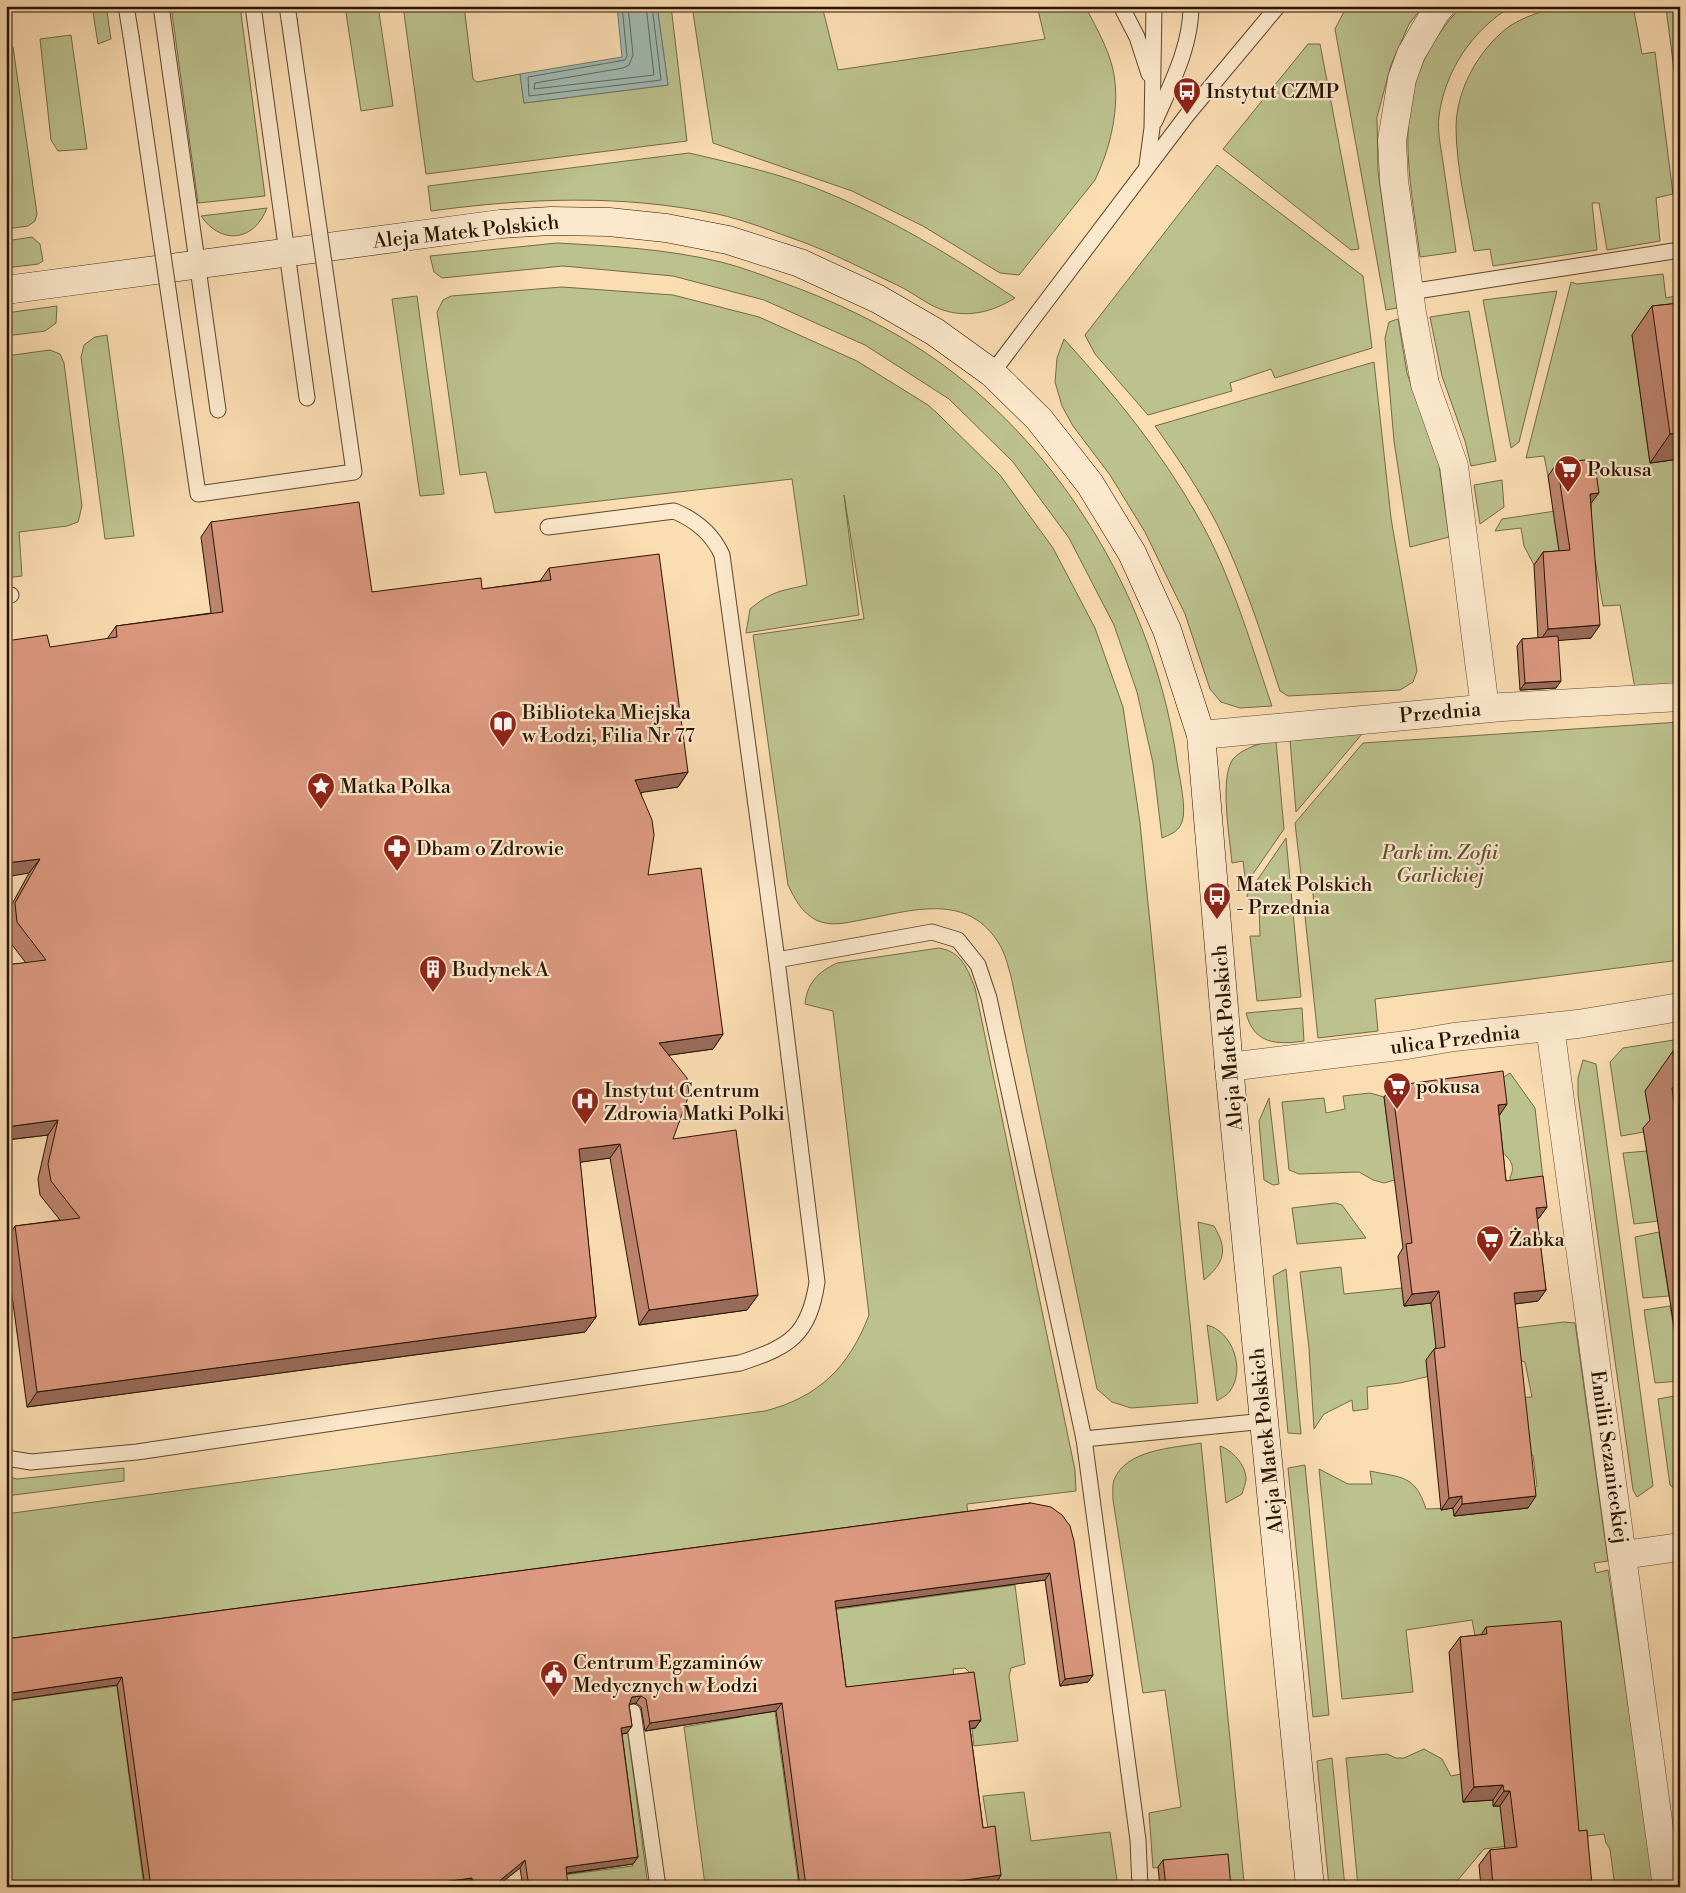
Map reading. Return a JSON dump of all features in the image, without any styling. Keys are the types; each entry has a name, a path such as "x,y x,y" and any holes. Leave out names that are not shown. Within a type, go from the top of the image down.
{"street":[{"path":"1441,6 1411,54 1402,79 1392,140 1394,181 1425,384 1454,466 1485,708"},
{"name":"Aleja Matek Polskich","path":"6,290 517,223 551,221 609,222 666,228 728,240 800,263 878,299 935,332 992,373 1039,419 1090,484 1132,553 1168,630 1201,735 1229,1067 1310,1887"},
{"name":"Przednia","path":"1201,735 1485,708 1680,697"},
{"name":"ulica Przednia","path":"1229,1067 1550,1027 1680,1007"},
{"name":"Emilii Sczanieckiej","path":"1550,1027 1667,1887"},
{"path":"1623,1555 1680,1547"}],"lane":[{"path":"126,6 198,494 354,472 288,13"},
{"path":"161,6 218,410"},
{"path":"253,6 307,398"},
{"path":"1121,6 1137,37 1154,88"},
{"path":"1147,167 1152,128 1154,88 1154,6"},
{"path":"1152,128 1182,60 1191,17 1191,6"},
{"path":"992,373 1187,115 1278,6"},
{"path":"1410,292 1680,250"},
{"path":"6,1458 31,1462 137,1452 740,1363 774,1352 800,1330 811,1313 817,1282 777,960 722,555 715,540 691,518 674,511 548,527"},
{"path":"777,960 932,932 958,940 978,965 989,998 1084,1439 1138,1840 1140,1887"},
{"path":"1084,1439 1265,1421"},
{"path":"633,1712 658,1887"}],"green space":[{"path":"92,6 106,6 111,39 98,44"},
{"path":"171,6 240,6 265,196 198,203"},
{"path":"345,6 378,6 393,106 361,111"},
{"path":"403,6 464,6 473,79 477,82 520,74 524,103 668,85 657,6 671,6 687,141 426,174"},
{"path":"692,6 822,6 838,70 1045,39 1037,6 1085,6 1108,52 1116,89 1114,121 1101,166 1095,180 1019,275 1000,273 923,226 852,191 713,143"},
{"path":"1347,6 1361,7 1362,10 1366,6 1423,6 1409,24 1391,65 1377,117 1378,171 1397,308 1386,310 1335,29"},
{"path":"1462,6 1512,6 1473,39 1454,68 1447,83 1442,99 1438,128 1456,252 1420,257 1408,156 1408,125 1413,94 1422,65 1438,35"},
{"path":"1560,6 1633,6 1642,54 1655,52 1673,194 1656,198 1660,241 1607,250 1599,203 1592,203 1597,250 1493,266 1490,249 1474,251 1462,189 1456,142 1457,112 1460,98 1478,59 1497,37 1519,21"},
{"path":"1680,6 1680,116 1666,8"},
{"path":"71,35 87,149 58,151 51,140 40,39"},
{"path":"1308,44 1320,44 1359,249 1351,250 1223,149"},
{"path":"13,47 37,214 35,221 28,226 6,229 6,48"},
{"path":"689,153 787,178 844,200 920,238 1015,298 997,307 970,314 950,312 934,307 897,285 812,246 738,219 681,208 646,203 574,200 503,203 431,211 428,186"},
{"path":"1217,165 1363,276 1372,348 1275,378 1271,369 1230,383 1232,391 1148,415 1095,354 1085,335"},
{"path":"267,208 254,228 237,236 218,232 201,216"},
{"path":"32,237 40,244 43,261 38,264 6,268 6,241"},
{"path":"557,243 639,249 701,258 744,269 805,291 878,324 923,351 965,382 1006,419 1043,460 1076,505 1106,552 1131,603 1151,655 1167,708 1184,811 1178,829 1162,838 1153,763 1137,692 1114,625 1069,538 1013,462 949,399 865,345 764,300 673,276 563,266 442,278 434,272 430,256"},
{"path":"1663,274 1666,298 1680,295 1680,338 1632,335 1650,463 1678,459 1680,449 1680,691 1636,694 1620,605 1603,606 1595,560 1534,565 1524,546 1521,528 1495,531 1502,519 1589,506 1548,476 1544,456 1526,458 1571,282 1577,284"},
{"path":"562,287 673,295 759,317 857,361 928,405 938,414 1000,475 1053,548 1095,628 1123,707 1140,823 1198,1403 1131,1408 1112,1402 1097,1389 1011,976 1003,950 988,929 973,917 956,911 938,909 900,912 844,923 822,922 811,917 802,909 788,885 753,635 864,619 844,495 859,615 746,633 750,609 764,598 777,592 807,585 792,479 495,513 486,472 460,475 437,312 443,300 451,296"},
{"path":"1557,291 1519,442 1511,448 1483,300"},
{"path":"417,296 444,494 420,496 392,299"},
{"path":"57,306 56,323 45,331 6,336 6,313"},
{"path":"1469,311 1496,461 1471,466 1465,441 1442,376 1430,317"},
{"path":"1398,319 1407,373 1439,465 1449,537 1410,547 1394,441 1385,338 1389,322"},
{"path":"107,335 134,536 105,539 81,357 84,345 95,337"},
{"path":"1064,339 1101,381 1152,445 1197,515 1230,584 1272,706 1240,708 1221,702 1210,689 1185,614 1145,532 1110,475 1073,426 1062,406 1055,382 1057,358"},
{"path":"50,350 60,354 64,363 82,506 78,522 67,526 19,532 22,576 6,578 6,356"},
{"path":"1374,362 1391,518 1417,671 1413,682 1400,690 1288,696 1280,691 1244,587 1218,526 1204,500 1155,426"},
{"path":"1502,480 1504,507 1480,524 1474,485"},
{"name":"Park im. Zofii Garlickiej","path":"1680,722 1680,960 1375,999 1378,1031 1318,1038 1304,907 1314,905 1312,883 1302,883 1295,823 1363,743"},
{"path":"1362,734 1296,812 1290,740"},
{"path":"1276,741 1284,829 1246,884 1243,861 1232,863 1226,809 1229,768 1233,759 1247,749 1259,744"},
{"path":"1286,838 1301,997 1257,1001 1250,936 1260,936 1259,906 1249,906 1247,895"},
{"path":"939,948 953,953 963,962 975,988 1075,1470 1076,1491 967,1504 968,1517 6,1646 6,1514 765,1411 784,1405 816,1388 842,1365 852,1350 869,1315 833,1011 805,1004 806,997 811,984 819,974 837,963"},
{"path":"1302,1008 1304,1041 1284,1043 1260,1037 1254,1031 1246,1013"},
{"path":"1680,1039 1680,1086 1651,1127 1643,1128 1644,1132 1621,1136 1610,1062 1623,1048"},
{"path":"1583,1060 1596,1064 1653,1486 1637,1497 1633,1490 1578,1095 1578,1078"},
{"path":"1510,1073 1535,1108 1545,1196 1511,1191 1510,1177 1512,1166 1501,1151 1384,1183 1373,1180 1359,1172 1299,1174 1289,1170 1282,1102 1324,1098 1326,1113 1345,1109 1343,1096 1370,1093 1384,1097 1388,1129 1495,1083"},
{"path":"1269,1098 1279,1184 1273,1185 1264,1180 1259,1121"},
{"path":"1647,1151 1658,1221 1634,1224 1623,1153"},
{"path":"1335,1203 1342,1205 1366,1238 1297,1244 1292,1208"},
{"path":"1198,1222 1214,1226 1223,1249 1220,1261 1204,1280"},
{"path":"1659,1232 1669,1296 1643,1298 1635,1237"},
{"path":"1341,1267 1344,1294 1402,1288 1404,1306 1431,1303 1432,1314 1515,1328 1564,1322 1575,1323 1608,1561 1594,1563 1596,1573 1608,1570 1643,1803 1653,1887 1615,1887 1610,1849 1604,1834 1484,1849 1452,1887 1358,1887 1346,1758 1387,1754 1396,1758 1404,1758 1424,1749 1442,1759 1451,1776 1461,1774 1493,1800 1494,1806 1476,1641 1472,1620 1406,1630 1413,1692 1342,1699 1319,1469 1348,1484 1372,1484 1370,1471 1398,1477 1412,1483 1422,1498 1426,1509 1453,1508 1454,1516 1527,1494 1537,1486 1533,1455 1522,1455 1516,1398 1532,1397 1525,1362 1511,1357 1400,1383 1367,1387 1368,1409 1353,1411 1352,1400 1324,1414 1314,1429 1309,1348 1300,1272"},
{"path":"1286,1269 1301,1434 1288,1433 1273,1276"},
{"path":"1670,1306 1680,1364 1680,1381 1655,1383 1644,1310"},
{"path":"1207,1325 1223,1335 1234,1352 1236,1362 1235,1382 1229,1392 1217,1401"},
{"path":"1680,1395 1680,1489 1676,1490 1670,1485 1658,1399"},
{"path":"1201,1443 1243,1887 1226,1887 1222,1862 1153,1868 1149,1813 1181,1807 1165,1690 1143,1693 1113,1500 1114,1480 1120,1470 1129,1462 1152,1452"},
{"path":"1220,1446 1238,1459 1244,1469 1246,1479 1242,1494 1226,1503"},
{"path":"1305,1465 1329,1715 1313,1717 1288,1468"},
{"path":"124,1468 124,1481 6,1496 6,1476 17,1479"},
{"path":"1015,1585 1025,1664 1011,1668 1009,1676 1018,1741 974,1746 972,1729 976,1728 969,1672 965,1668 953,1669 954,1680 842,1694 831,1610"},
{"path":"733,1670 773,1697 799,1887 696,1887 705,1885 684,1727 741,1717"},
{"path":"117,1686 144,1887 6,1887 6,1701"},
{"path":"614,1720 628,1733 648,1887 549,1887 548,1877 633,1866"},
{"path":"1332,1758 1345,1887 1329,1887 1317,1761"},
{"path":"1024,1792 1031,1841 1110,1832 1118,1887 997,1887 983,1796"}],"water":[{"path":"617,6 657,6 668,85 524,103 520,74 622,57"}],"building":[{"path":"1680,303 1680,433 1670,434 1652,306"},
{"path":"1594,459 1599,493 1590,494 1600,625 1548,629 1543,552 1570,550 1557,463"},
{"name":"Budynek A","path":"359,502 372,592 481,578 482,589 551,580 549,568 659,554 688,772 635,780 652,820 654,835 648,875 701,868 723,1034 659,1043 687,1078 689,1095 673,1139 736,1130 758,1295 649,1310 620,1144 579,1149 596,1317 37,1392 15,1226 80,1218 51,1181 48,1164 58,1120 6,1127 6,965 46,960 17,922 15,903 40,859 6,863 6,641 47,635 50,647 117,637 116,626 223,612 211,522"},
{"path":"1558,636 1561,681 1525,683 1522,639"},
{"path":"1680,1050 1680,1141 1672,1088 1679,1087 1673,1051"},
{"path":"1503,1071 1507,1104 1498,1105 1506,1181 1543,1176 1547,1207 1536,1208 1546,1290 1514,1293 1536,1496 1462,1504 1462,1496 1449,1498 1434,1349 1445,1347 1439,1291 1412,1294 1406,1244 1412,1243 1392,1086"},
{"path":"1031,1503 1051,1507 1062,1515 1070,1526 1074,1541 1093,1675 1065,1679 1050,1573 835,1601 846,1687 974,1672 981,1720 969,1721 983,1828 995,1826 1001,1875 916,1887 806,1887 782,1703 650,1723 646,1699 641,1696 632,1697 629,1705 632,1726 621,1728 638,1857 566,1867 568,1887 529,1887 525,1860 492,1887 473,1887 472,1878 407,1887 151,1887 122,1677 6,1694 6,1639"},
{"path":"1561,1621 1579,1831 1587,1830 1592,1885 1603,1884 1604,1887 1493,1887 1490,1850 1517,1847 1510,1791 1504,1791 1503,1785 1474,1787 1460,1637 1487,1634 1486,1627"},
{"path":"1228,1854 1231,1887 1166,1887 1163,1860"}],"place":[{"name":"Instytut CZMP","path":"1187,115"},
{"name":"Pokusa","path":"1568,493"},
{"name":"Biblioteka Miejska w Łodzi, Filia Nr 77","path":"503,748"},
{"name":"Matka Polka","path":"321,810"},
{"name":"Dbam o Zdrowie","path":"397,872"},
{"name":"Matek Polskich - Przednia","path":"1217,920"},
{"name":"Budynek A","path":"433,993"},
{"name":"pokusa","path":"1397,1110"},
{"name":"Instytut Centrum Zdrowia Matki Polki","path":"585,1125"},
{"name":"Żabka","path":"1490,1263"},
{"name":"Centrum Egzaminów Medycznych w Łodzi","path":"554,1698"}]}
